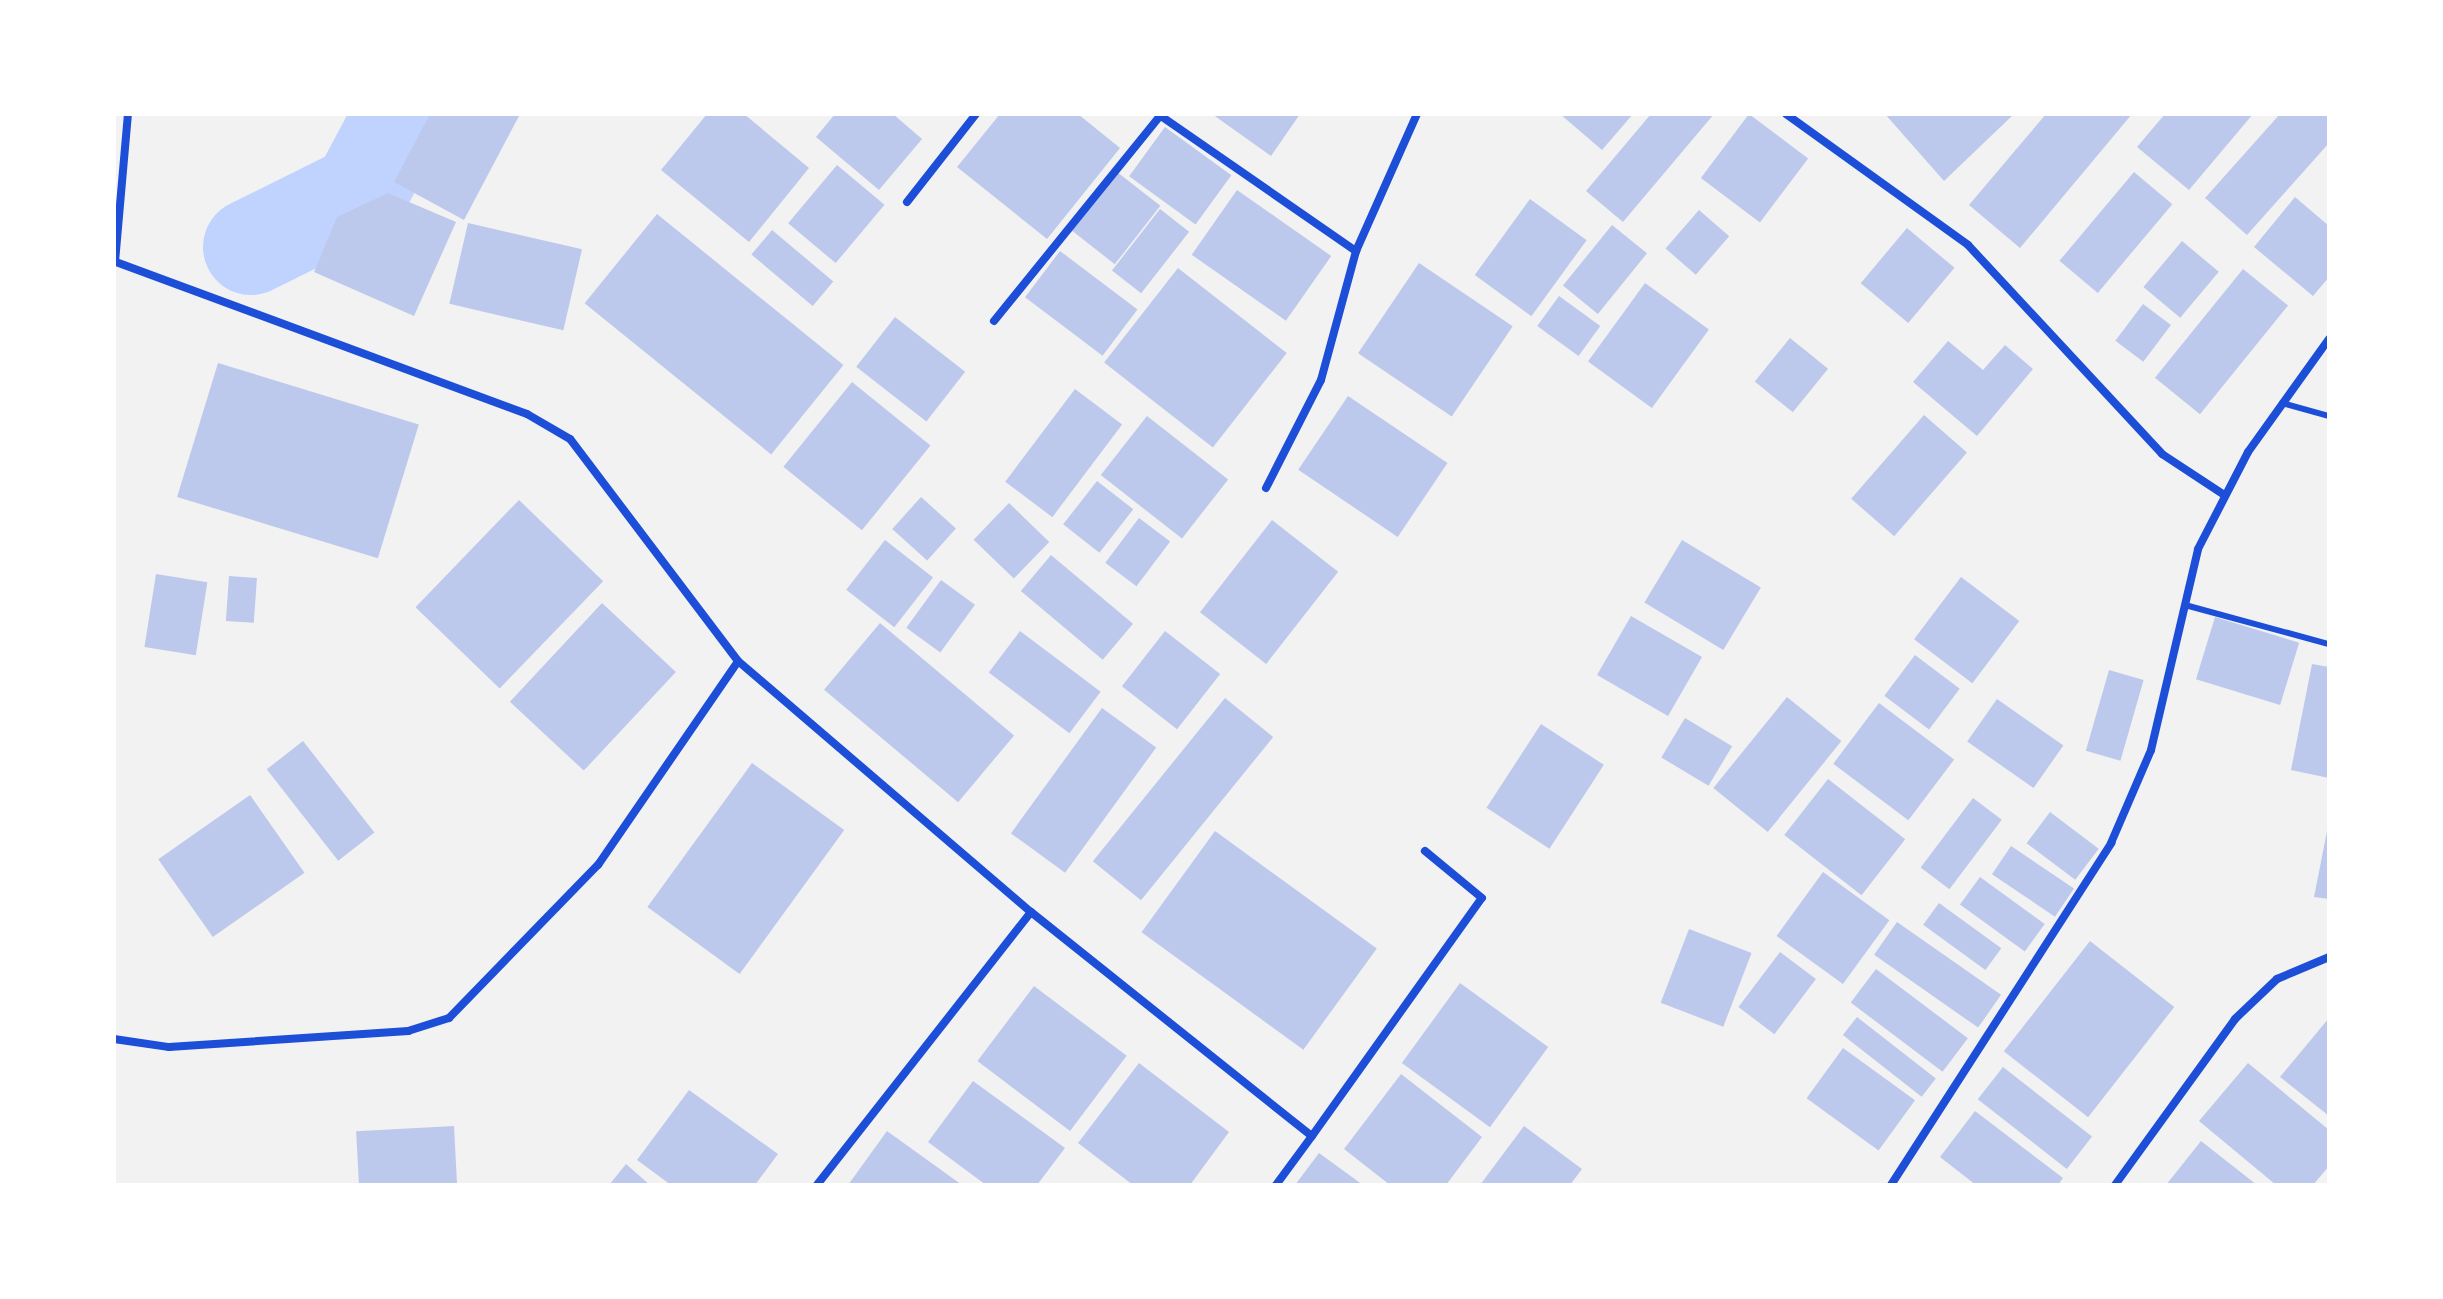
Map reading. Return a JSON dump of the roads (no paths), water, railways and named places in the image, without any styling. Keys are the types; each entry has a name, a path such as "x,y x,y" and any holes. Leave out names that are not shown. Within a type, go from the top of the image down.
{"street":[{"path":"114,270 128,114"},
{"path":"907,202 976,114"},
{"path":"1266,488 1321,380 1356,251 1417,114"},
{"path":"1786,114 1968,245 2162,454 2223,494"},
{"path":"994,321 1159,115 1356,251"},
{"path":"114,262 527,414 570,439 738,661 1031,912 1312,1136"},
{"path":"1891,1185 2111,843 2151,750 2198,549 2223,494 2282,403 2329,339"},
{"path":"114,1039 169,1047 408,1031 449,1018 598,865 738,661"},
{"path":"1276,1185 1482,898 1425,851"},
{"path":"817,1185 1031,912"},
{"path":"2115,1185 2235,1019 2277,979 2329,957"}],"lane":[{"path":"2282,403 2329,416"},
{"path":"2185,605 2329,644"}],"waterway":[{"path":"251,247 360,193 402,114"}]}
